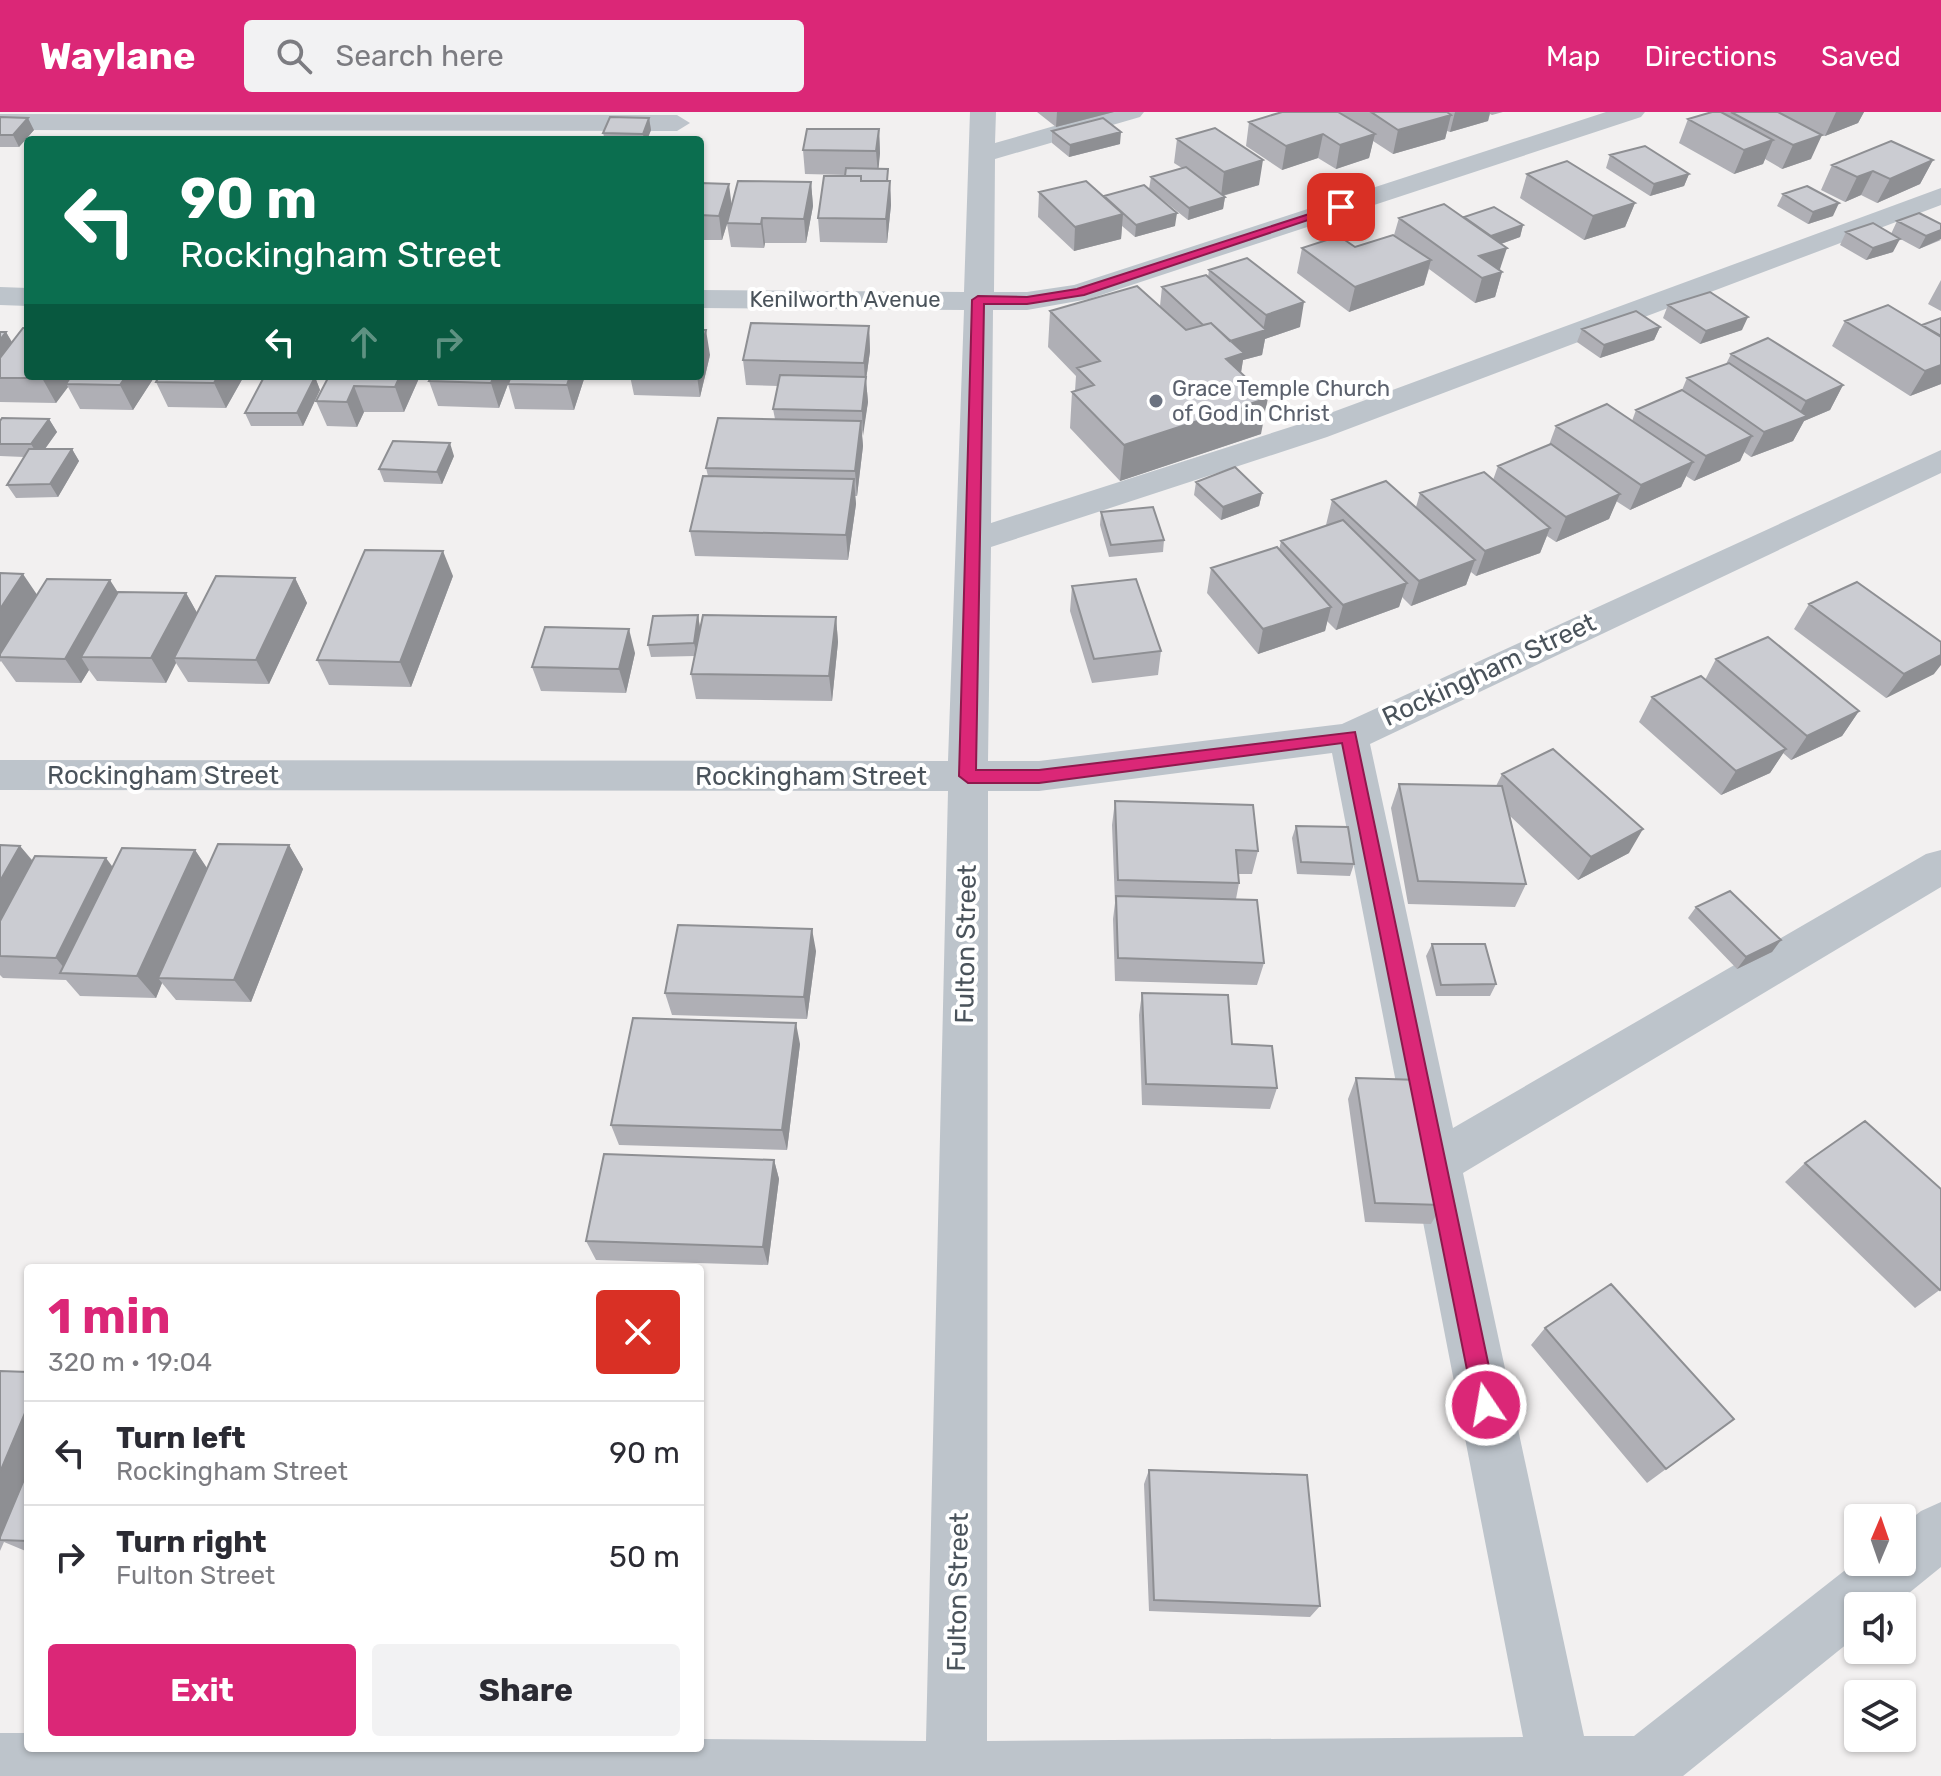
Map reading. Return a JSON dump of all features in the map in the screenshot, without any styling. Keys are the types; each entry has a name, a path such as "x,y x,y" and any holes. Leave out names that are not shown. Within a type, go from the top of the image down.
{"street":[{"name":"Fulton Street","path":"956,1774 968,776 983,112"},
{"path":"982,155 1131,112"},
{"name":"Kenilworth Avenue","path":"704,299 1027,301 1079,293 1632,112"},
{"path":"0,122 676,125"},
{"path":"973,541 1315,430 1941,196"},
{"path":"0,296 24,297"},
{"name":"Rockingham Street","path":"0,775 1039,776 1349,737 1941,460"},
{"path":"1349,737 1560,1768"},
{"path":"1436,1163 1941,866"},
{"path":"0,1764 956,1774 1645,1767 1941,1531"}],"building":[{"path":"1282,112 1338,112 1375,134 1340,145 1323,134 1286,146 1249,122"},
{"path":"1371,112 1447,112 1451,115 1398,130"},
{"path":"1721,112 1773,140 1744,150 1688,119"},
{"path":"1731,112 1778,112 1822,135 1793,145"},
{"path":"0,117 28,118 13,135 0,135"},
{"path":"610,117 649,118 643,134 603,133"},
{"path":"1103,118 1121,132 1070,145 1052,131"},
{"path":"1215,128 1263,160 1224,172 1177,139"},
{"path":"807,129 879,129 876,151 803,150"},
{"path":"1891,141 1933,160 1890,179 1873,171 1857,177 1832,165"},
{"path":"1645,146 1689,174 1654,184 1610,155"},
{"path":"1567,161 1635,203 1593,216 1527,174"},
{"path":"1186,167 1225,197 1189,208 1151,177"},
{"path":"846,168 888,169 887,181 861,181 861,176 845,176"},
{"path":"824,176 861,176 861,181 890,181 886,219 818,218"},
{"path":"738,181 811,182 804,219 762,218 761,224 727,223"},
{"path":"1086,181 1123,214 1075,227 1039,192"},
{"path":"704,183 729,184 719,216 704,215"},
{"path":"1144,185 1177,213 1136,225 1104,196"},
{"path":"1807,186 1839,203 1813,212 1783,194"},
{"path":"1444,204 1507,248 1479,256 1502,272 1482,278 1399,218"},
{"path":"1494,207 1523,225 1491,236 1464,217"},
{"path":"1919,213 1941,224 1941,230 1926,236 1897,221"},
{"path":"1873,223 1900,239 1873,248 1846,232"},
{"path":"1393,235 1431,260 1355,287 1302,248 1339,236 1355,247"},
{"path":"1247,258 1304,302 1266,315 1209,270"},
{"path":"1206,275 1266,330 1230,341 1211,323 1203,325 1162,287"},
{"name":"Grace Temple Church of God in Christ","path":"1137,286 1186,330 1211,323 1244,353 1226,359 1268,398 1124,445 1072,392 1094,385 1077,368 1100,361 1050,311"},
{"path":"1710,292 1748,317 1706,331 1668,305"},
{"path":"1888,305 1941,337 1941,365 1925,371 1845,321"},
{"path":"1636,311 1660,327 1604,345 1582,329"},
{"path":"1941,318 1941,336 1922,325"},
{"path":"751,323 869,326 864,363 743,360"},
{"path":"24,328 24,378 0,378 0,358"},
{"path":"1768,338 1843,385 1806,401 1731,354"},
{"path":"1729,363 1807,416 1764,432 1687,378"},
{"path":"780,375 866,377 862,411 773,409"},
{"path":"68,380 123,380 120,385 66,384"},
{"path":"157,380 216,380 214,383"},
{"path":"262,380 314,380 297,413 245,413"},
{"path":"327,380 398,380 395,387 354,386 347,402 316,401"},
{"path":"430,380 492,380 491,383"},
{"path":"510,380 569,380 567,385 508,384"},
{"path":"1682,390 1752,436 1706,456 1636,410"},
{"path":"1607,404 1693,462 1641,485 1556,426"},
{"path":"2,418 49,419 31,444 0,444"},
{"path":"718,418 861,421 855,471 706,468"},
{"path":"393,441 450,443 437,472 379,469"},
{"path":"1551,444 1620,494 1566,517 1498,466"},
{"path":"29,449 72,449 50,484 7,485"},
{"path":"1235,467 1262,493 1223,507 1196,482"},
{"path":"1484,472 1550,528 1485,551 1420,493"},
{"path":"703,476 854,479 846,535 690,531"},
{"path":"1386,481 1475,560 1419,581 1332,500"},
{"path":"1153,507 1164,540 1111,545 1101,512"},
{"path":"1343,520 1407,583 1343,605 1281,541"},
{"path":"1277,547 1331,607 1263,629 1211,568"},
{"path":"365,550 443,551 400,662 317,660"},
{"path":"0,573 23,574 0,609"},
{"path":"216,576 295,578 256,660 174,658"},
{"path":"47,579 110,580 65,659 0,657 0,654"},
{"path":"1136,579 1161,651 1094,659 1072,586"},
{"path":"1857,582 1941,642 1941,655 1904,674 1809,604"},
{"path":"118,592 186,593 151,658 81,657"},
{"path":"698,615 694,643 648,645 653,616"},
{"path":"703,615 836,617 829,676 691,674"},
{"path":"545,627 629,629 619,669 532,667"},
{"path":"1768,637 1859,711 1807,736 1716,659"},
{"path":"1701,676 1786,749 1736,771 1652,697"},
{"path":"1553,749 1643,829 1591,857 1502,774"},
{"path":"1399,784 1502,786 1526,884 1418,881"},
{"path":"1115,801 1253,805 1258,851 1236,850 1239,883 1118,880"},
{"path":"1296,826 1348,827 1354,864 1301,862"},
{"path":"218,844 289,845 234,980 158,978"},
{"path":"0,845 20,846 0,881"},
{"path":"122,848 195,850 137,976 60,973"},
{"path":"35,856 106,858 56,958 0,956 0,921"},
{"path":"1730,891 1781,940 1746,957 1696,907"},
{"path":"1116,896 1257,900 1264,963 1118,958"},
{"path":"678,925 812,929 804,997 665,993"},
{"path":"1432,944 1485,944 1496,984 1441,985"},
{"path":"1142,993 1228,995 1232,1044 1272,1046 1277,1088 1146,1084"},
{"path":"633,1018 796,1023 782,1130 611,1125"},
{"path":"1356,1078 1420,1080 1442,1205 1375,1203"},
{"path":"1865,1121 1941,1189 1940,1290 1805,1163"},
{"path":"604,1154 774,1160 763,1247 586,1241"},
{"path":"1611,1284 1734,1419 1666,1469 1545,1328"},
{"path":"0,1371 24,1372 24,1415 0,1472"},
{"path":"1149,1470 1307,1475 1320,1606 1154,1600"},
{"path":"24,1480 24,1541 0,1540"}],"place":[{"name":"Grace Temple Church of God in Christ","path":"1156,401"}],"route":[{"path":"1341,207 1079,293 1027,301 978,300 968,776 1039,776 1349,737 1486,1405"}]}
